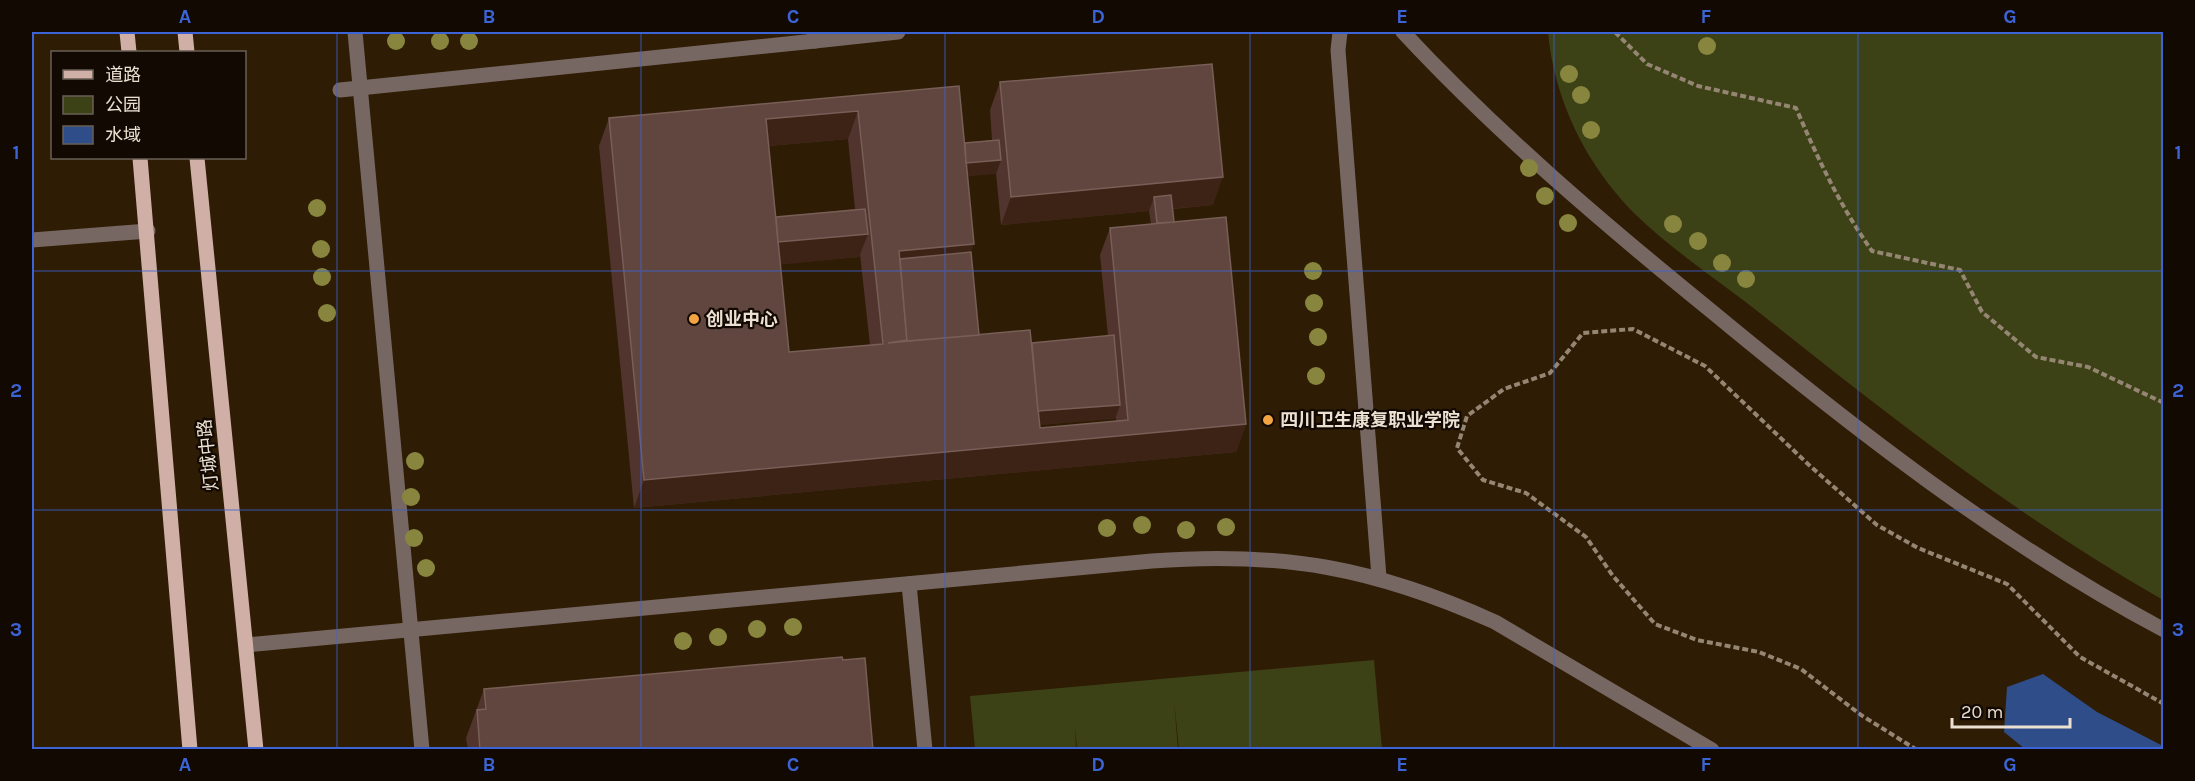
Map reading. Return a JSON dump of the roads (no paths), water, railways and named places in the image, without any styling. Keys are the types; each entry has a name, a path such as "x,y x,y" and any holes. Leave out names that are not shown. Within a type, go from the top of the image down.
{"main road":[{"path":"127,32 129,51"},
{"path":"185,32 187,51"},
{"path":"140,159 148,231 190,750"},
{"name":"灯城中路","path":"197,159 256,750"}],"street":[{"path":"355,32 422,750"},
{"path":"340,90 815,36 898,32"},
{"path":"1340,32 1338,50 1379,577"},
{"path":"1403,32 1450,83 1598,217 1646,259 1809,391 1914,472 2008,538 2093,591 2163,630"},
{"path":"32,240 148,231"},
{"path":"246,645 1220,557 1289,560 1379,577 1443,599 1495,622 1712,750"},
{"path":"909,584 925,750"}],"water":[{"path":"2043,674 2097,712 2163,746 2163,749 2025,749 2004,732 2007,687"}],"place":[{"name":"创业中心","path":"694,319"},
{"name":"四川卫生康复职业学院","path":"1268,420"}]}
